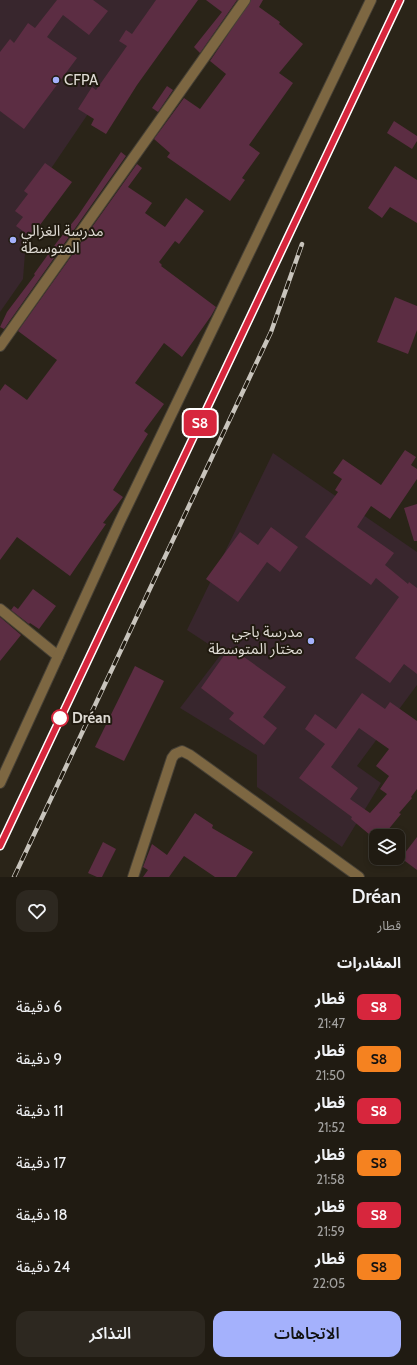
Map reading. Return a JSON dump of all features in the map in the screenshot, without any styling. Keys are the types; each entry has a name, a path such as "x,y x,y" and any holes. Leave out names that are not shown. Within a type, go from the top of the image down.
{"street":[{"path":"0,346 245,0"},
{"path":"0,783 124,513 371,0"},
{"path":"0,609 58,656"},
{"path":"133,877 172,758 178,752 187,752 359,877"}],"shaded area":[{"name":"CFPA","path":"0,0 165,0 29,201 23,279 0,312"},
{"name":"مدرسة باجي مختار المتوسطة","path":"273,453 417,552 417,685 357,766 381,783 342,847 257,787 257,755 180,708 222,653 187,630"}],"building":[{"path":"57,0 93,0 108,11 89,35 63,15 47,37 77,58 24,129 0,111 0,52 10,39 14,43 28,23 35,28"},
{"path":"156,0 198,0 137,85 106,134 91,125 94,119 78,109 92,87 96,90 127,46 119,41 126,30 132,34"},
{"path":"206,0 237,0 200,53 194,47 222,12"},
{"path":"251,0 263,0 259,7 280,22 279,24 303,44 279,73 293,83 249,145 260,153 242,178 245,180 230,201 167,157 170,153 154,139 184,98 200,109 226,74 210,61"},
{"path":"167,86 173,90 158,112 152,108"},
{"path":"394,121 417,136 417,141 412,149 387,133"},
{"path":"121,152 126,156 4,329 0,327 7,312 35,275 34,274 57,242 77,217"},
{"path":"45,163 72,182 31,237 16,226 23,217 15,211 28,194 24,191"},
{"path":"137,164 142,168 128,187 152,203 145,213 165,227 186,198 204,211 179,244 175,241 159,262 162,265 161,266 216,307 182,357 164,343 135,383 164,404 144,431 148,434 113,490 123,497 103,523 106,524 70,576 17,537 0,560 0,391 5,384 27,400 57,360 18,331"},
{"path":"395,166 417,180 417,223 390,207 382,218 368,208"},
{"path":"395,297 417,306 417,330 408,354 377,342"},
{"path":"405,450 416,457 411,465 417,469 417,479 390,519 371,506 357,527 394,553 385,565 408,584 409,582 417,588 417,674 404,664 390,683 355,658 399,597 376,578 371,585 305,537 338,492 335,490 342,479 333,473 343,459 381,485"},
{"path":"417,504 417,541 414,541 404,508"},
{"path":"271,527 298,547 280,572 267,562 238,602 206,579 240,532 258,545"},
{"path":"33,589 56,606 39,629 30,623 29,624 11,610 14,606 18,609"},
{"path":"0,617 21,635 0,661"},
{"path":"230,647 286,687 263,717 277,728 264,745 229,719 234,713 201,688"},
{"path":"135,666 164,681 124,761 95,747"},
{"path":"362,693 385,709 390,702 417,721 417,789 411,797 412,798 399,813 401,814 389,829 369,829 369,834 351,819 352,817 299,778 325,744 305,729 315,714 336,729","holes":["359,728 389,749 376,766 389,776 380,789 387,794 370,813 350,799 358,788 331,767"]},
{"path":"195,813 213,825 212,828 253,852 236,877 215,877 184,856 169,877 143,877 148,870 143,867 152,844 167,855"},
{"path":"417,837 417,870 405,861 405,853"},
{"path":"103,842 116,849 102,877 97,877 88,873"}],"railway":[{"path":"0,846 400,0"},
{"path":"14,877 271,332 302,244"}],"train":[{"name":"S8","path":"0,846 400,0"}],"place":[{"name":"CFPA","path":"56,80"},
{"name":"مدرسة الغزالي المتوسطة","path":"13,240"},
{"name":"مدرسة باجي مختار المتوسطة","path":"311,641"},
{"name":"Dréan","path":"60,718"}]}
